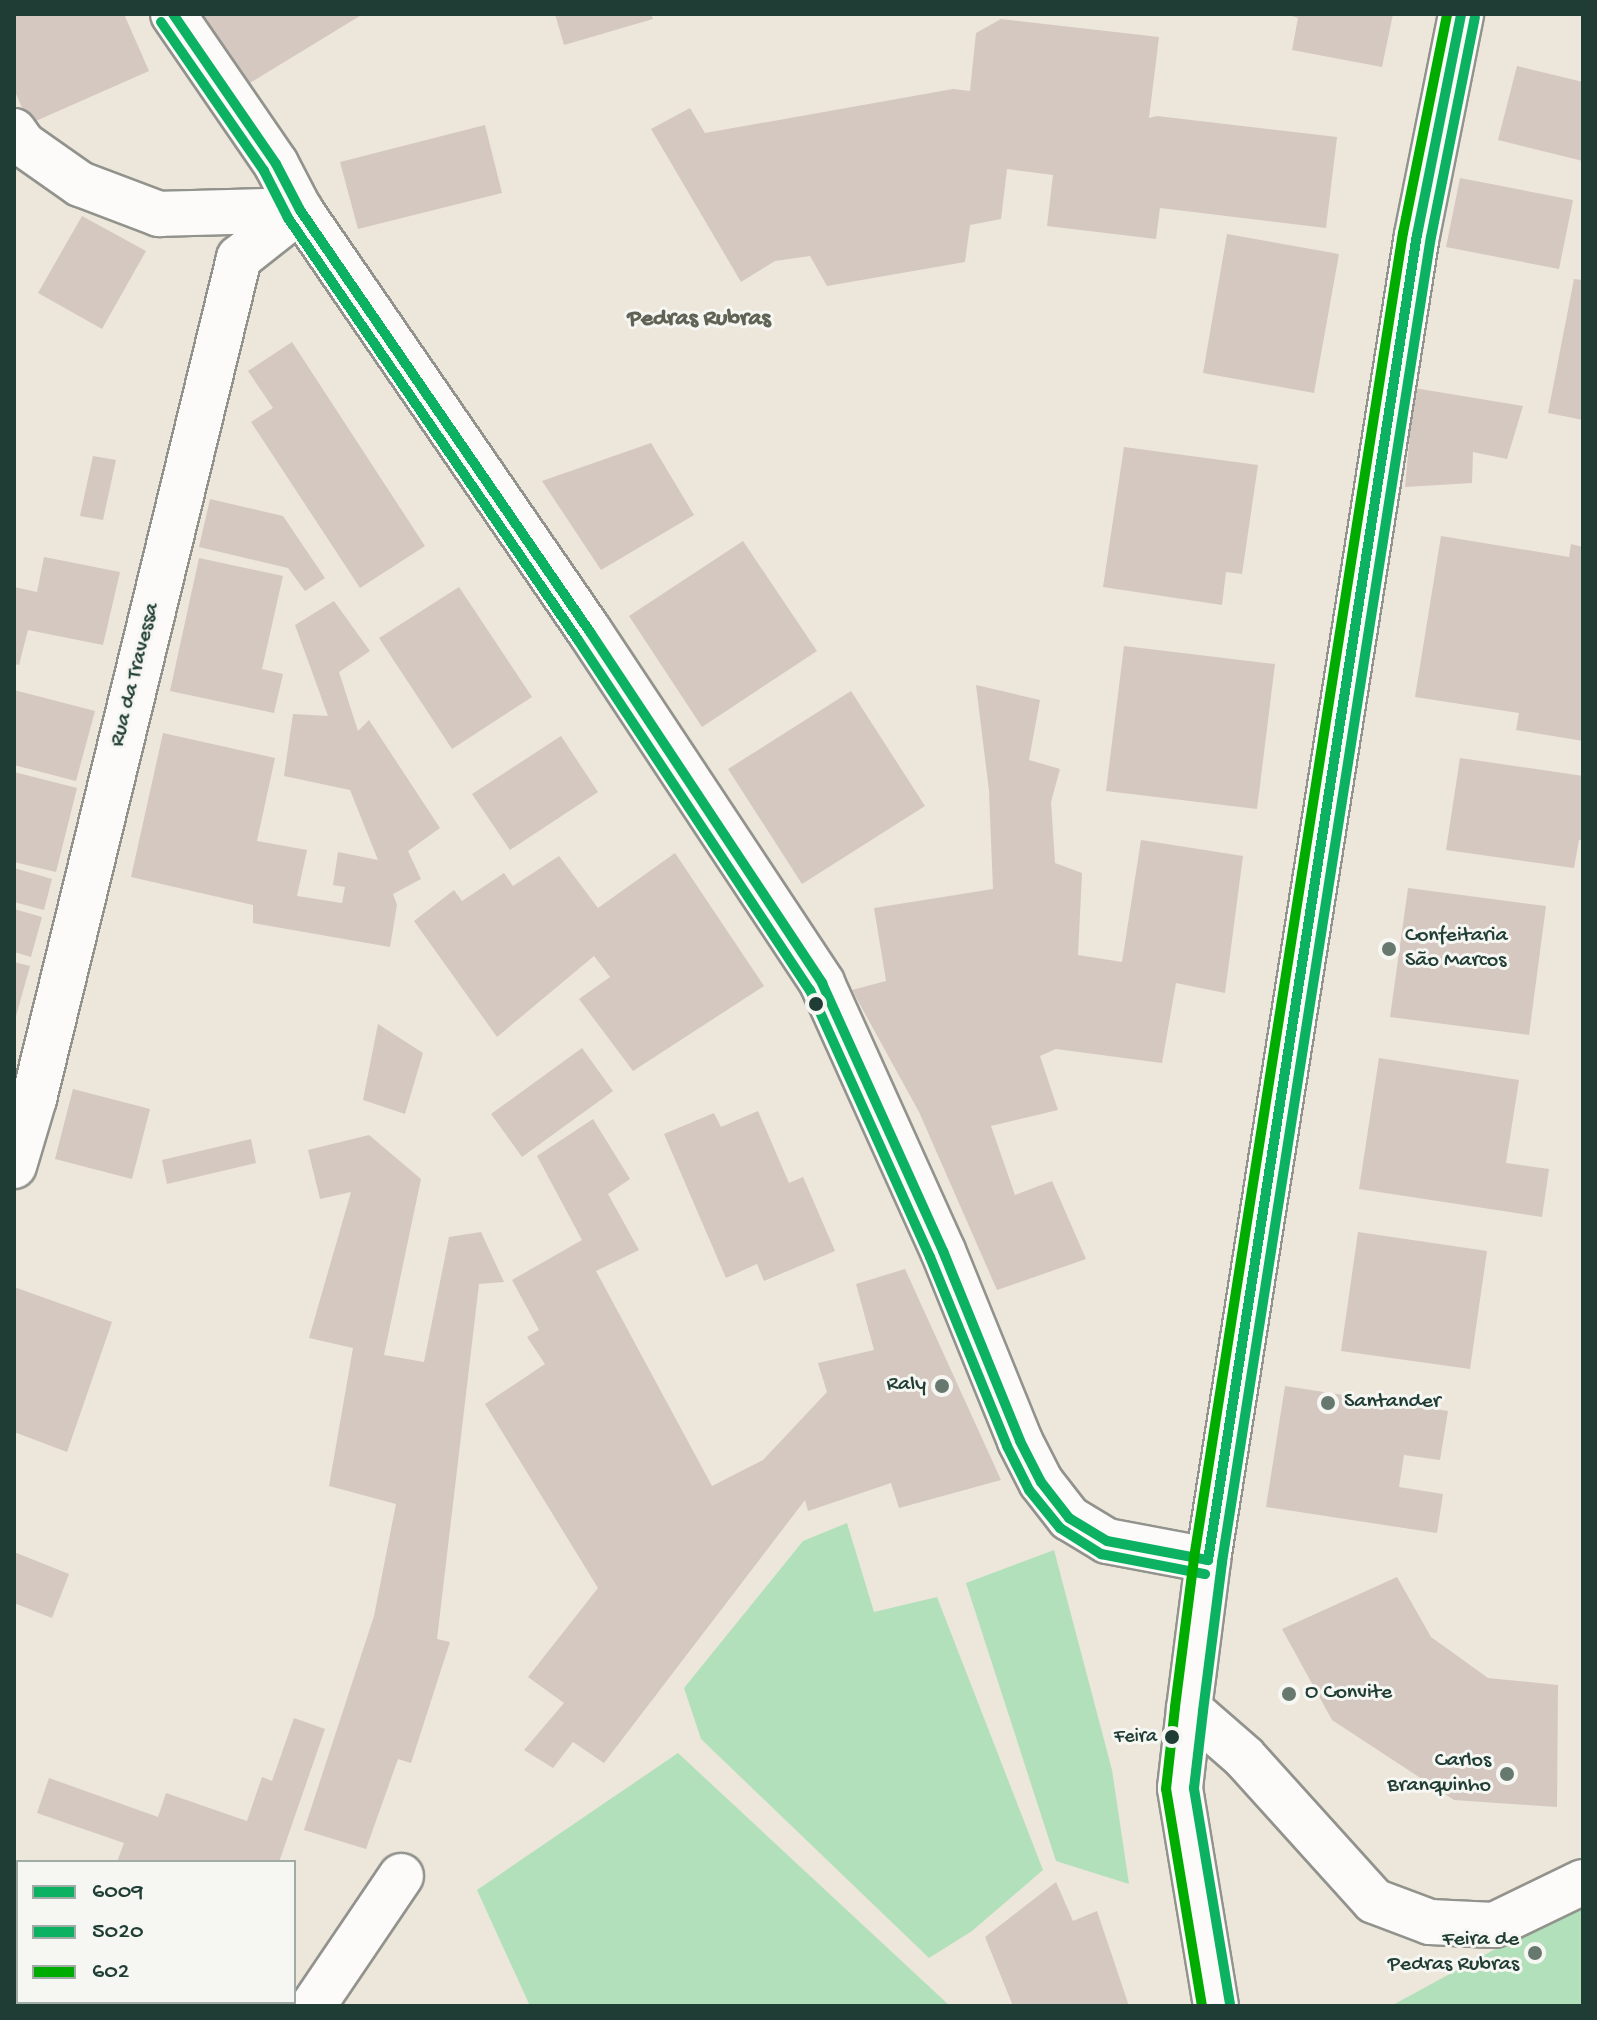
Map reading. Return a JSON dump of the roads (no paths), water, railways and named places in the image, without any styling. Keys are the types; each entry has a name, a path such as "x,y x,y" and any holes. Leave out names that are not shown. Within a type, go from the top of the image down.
{"street":[{"path":"173,14 276,164 300,210 590,632 822,983 943,1251 1020,1441 1041,1482 1069,1518 1107,1541 1208,1560"},
{"path":"1216,2006 1180,1788 1189,1709 1208,1560 1414,251 1461,14"},
{"path":"14,131 23,144 80,184 159,214 300,210"},
{"name":"Rua da Travessa","path":"14,1166 34,1099 239,258 300,210"},
{"path":"1189,1709 1244,1757 1374,1901 1430,1922 1494,1925 1583,1882"},
{"path":"313,2006 401,1876"}],"place":[{"name":"Confeitaria São Marcos","path":"1389,949"},
{"name":"Raly","path":"942,1386"},
{"name":"Santander","path":"1328,1403"},
{"name":"O Convite","path":"1289,1694"},
{"name":"Feira","path":"1172,1737"},
{"name":"Carlos Branquinho","path":"1507,1774"},
{"name":"Feira de Pedras Rubras","path":"1535,1953"}],"district":[{"name":"Pedras Rubras","path":"699,320"}]}
